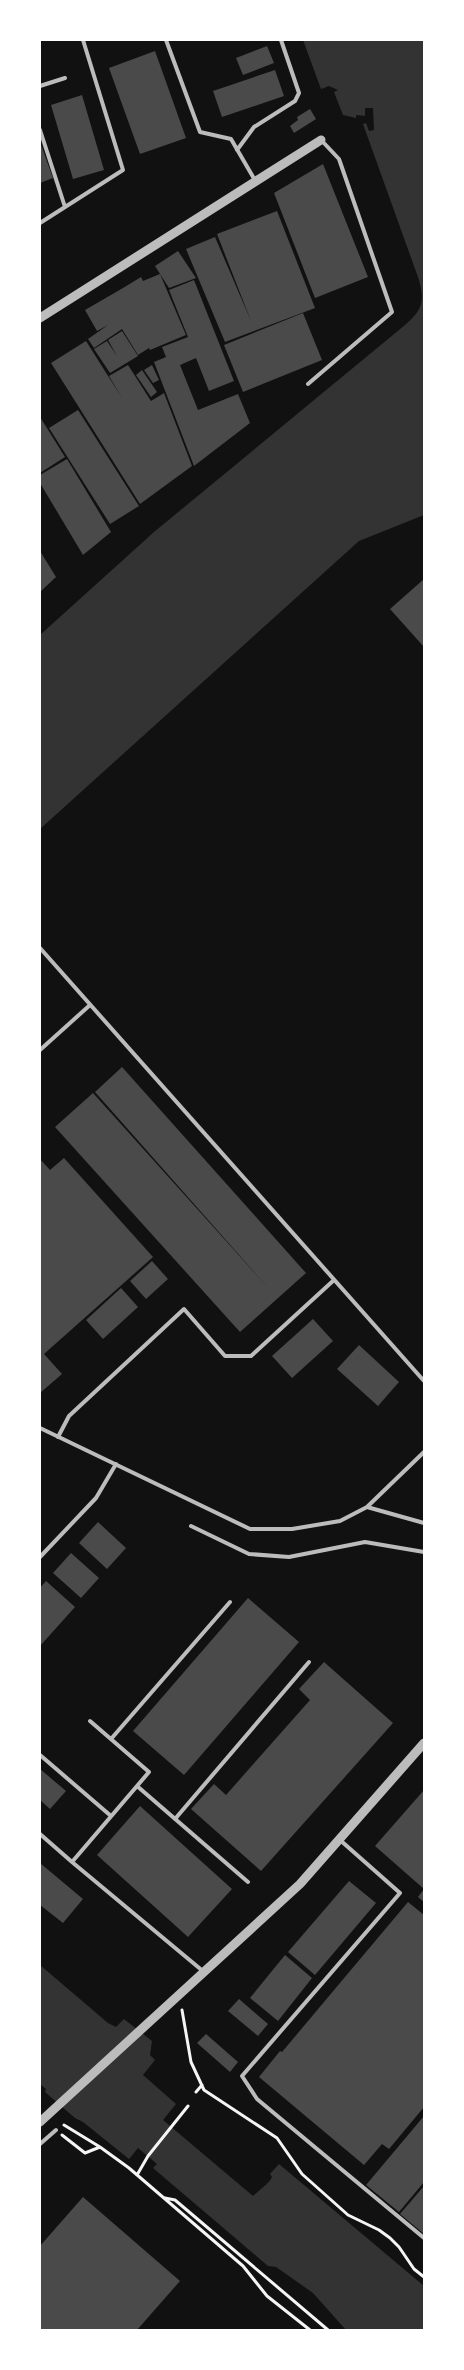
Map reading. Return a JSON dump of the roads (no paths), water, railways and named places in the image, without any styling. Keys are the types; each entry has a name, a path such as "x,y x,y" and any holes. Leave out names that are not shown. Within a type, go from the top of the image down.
{"street":[{"path":"40,318 321,140"},
{"path":"40,2122 300,1884 424,1743"}],"lane":[{"path":"40,223 123,170 83,40"},
{"path":"166,40 200,132 231,139 256,182"},
{"path":"237,150 254,128 295,101 299,93 281,40"},
{"path":"40,86 65,78"},
{"path":"40,130 65,207"},
{"path":"308,384 392,312 339,159 321,140"},
{"path":"40,948 424,1381"},
{"path":"40,1050 90,1004"},
{"path":"58,1437 69,1416 184,1309 225,1356 251,1356 334,1280"},
{"path":"40,1428 250,1529 292,1529 340,1521 367,1507 424,1452"},
{"path":"40,1557 96,1498 116,1464"},
{"path":"367,1507 424,1523"},
{"path":"191,1526 248,1554 288,1557 365,1542 424,1552"},
{"path":"111,1739 230,1602"},
{"path":"175,1819 309,1662"},
{"path":"72,1862 149,1772 90,1721"},
{"path":"40,1755 111,1816"},
{"path":"137,1786 248,1882"},
{"path":"40,1834 204,1972"},
{"path":"340,1840 400,1893 242,2076 257,2099 424,2238"},
{"path":"40,2144 56,2130"}]}
